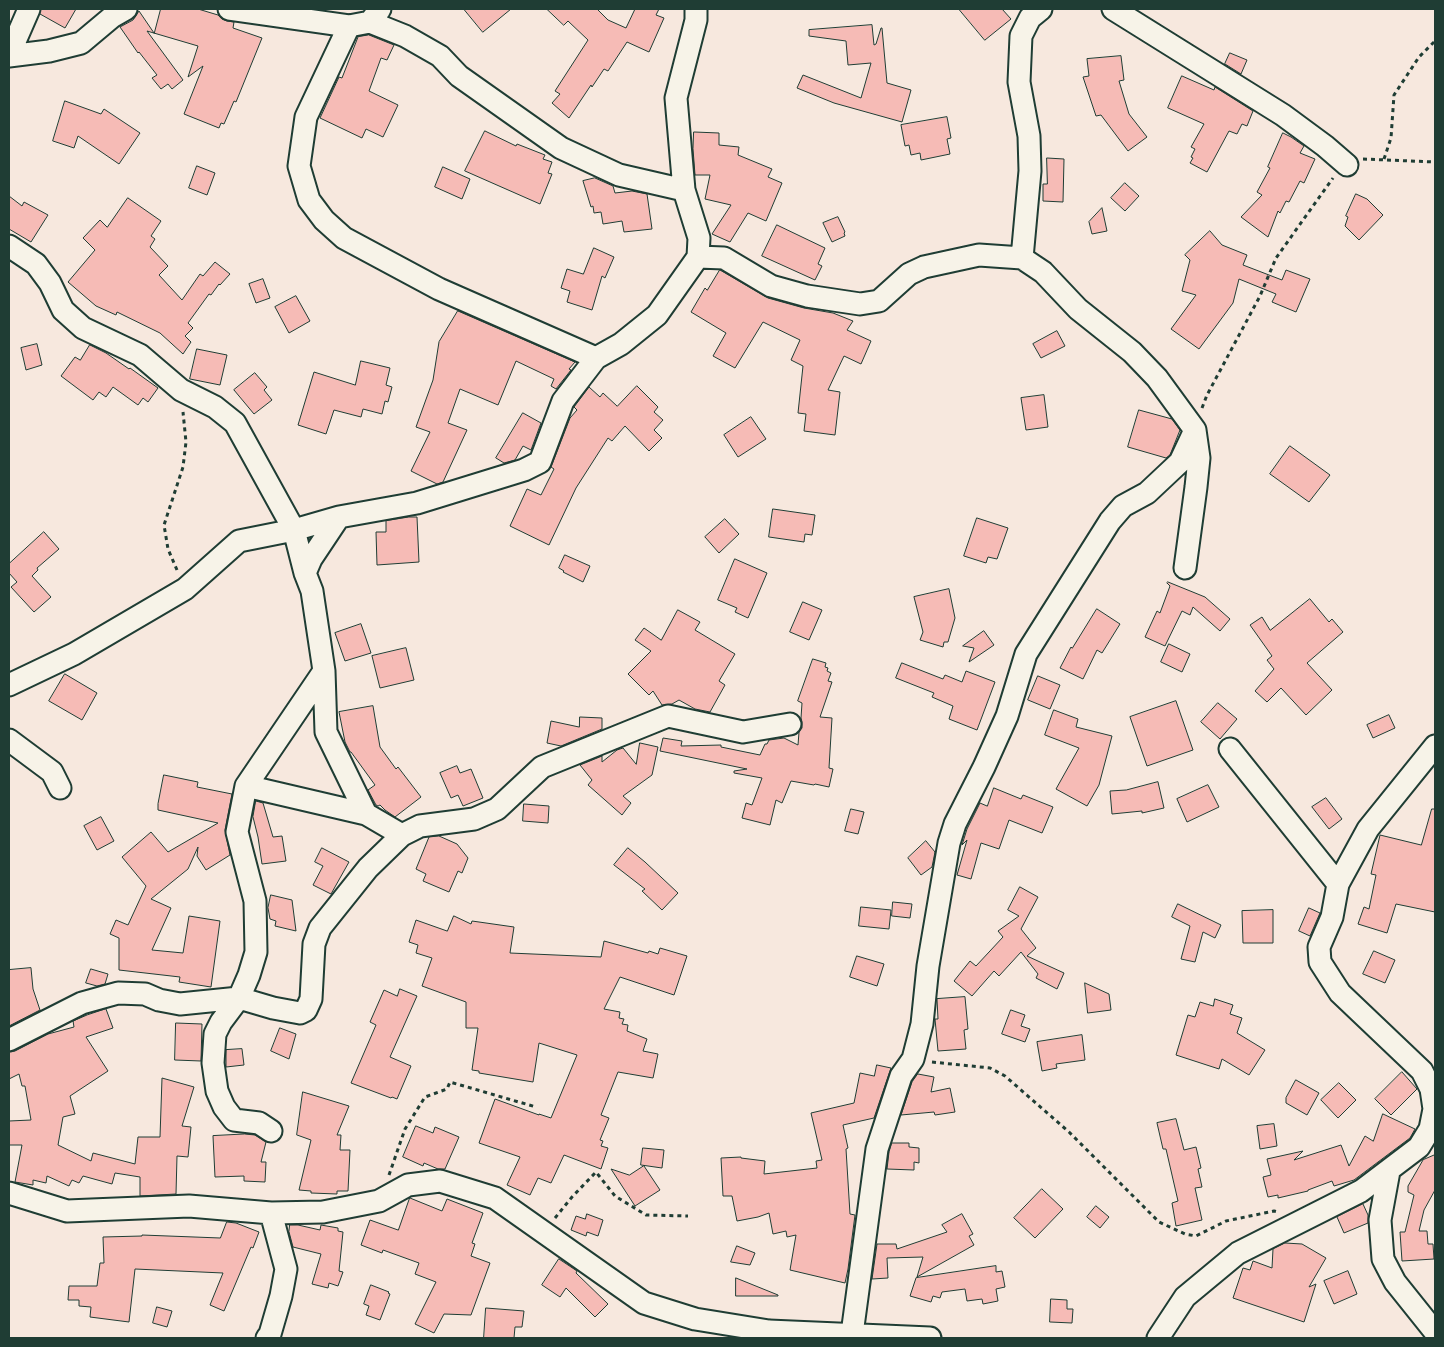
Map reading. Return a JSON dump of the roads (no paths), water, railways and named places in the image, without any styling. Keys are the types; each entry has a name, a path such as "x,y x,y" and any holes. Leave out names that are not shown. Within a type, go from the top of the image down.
{"street":[{"path":"29,9 9,55 49,51 81,42 112,17 126,9"},
{"path":"229,9 349,26 375,16 440,56 459,76 561,148 619,175 684,190"},
{"path":"9,685 74,654 186,589 239,541 294,530 339,517 417,503 524,470 540,462 563,401 596,358 621,344 657,315 698,257 699,238 684,190 676,98 696,20 696,9"},
{"path":"1022,258 1030,172 1029,136 1019,82 1022,36 1030,18 1041,9"},
{"path":"1113,9 1283,115 1347,165"},
{"path":"349,26 306,117 299,166 308,200 324,220 344,238 439,289 596,358"},
{"path":"9,246 36,264 50,282 63,310 83,328 140,355 181,390 215,407 235,423 294,530 305,573 312,591 324,671 326,732 366,814"},
{"path":"698,257 724,258 771,286 798,294 860,304 879,301 910,274 924,267 979,255 1022,258 1043,272 1078,309 1132,352 1157,378 1195,430 1198,458 1196,487 1184,568"},
{"path":"852,1334 878,1149 901,1076 913,1059 922,1024 928,966 949,843 955,824 1007,716 1026,654 1110,521 1124,506 1147,493 1180,462 1195,430"},
{"path":"305,573 311,559 339,517"},
{"path":"271,1131 259,1123 234,1120 224,1107 218,1092 213,1063 215,1034 221,1022 239,998 256,952 255,901 237,832 246,786 324,671"},
{"path":"9,1040 82,1003 118,993 145,994 158,1000 180,1004 239,998 300,1014 306,1010 311,999 314,944 320,928 368,868 402,835 420,826 474,819 497,809 542,766 668,716 743,732 790,724"},
{"path":"9,740 52,772 60,788"},
{"path":"1158,1338 1185,1297 1238,1253 1361,1191 1419,1147 1430,1130 1434,1109 1433,1084 1422,1071 1340,993 1320,962 1319,946 1332,917 1338,884 1368,829 1435,746"},
{"path":"1230,749 1338,884"},
{"path":"246,786 366,814 402,835"},
{"path":"1389,1171 1380,1220 1383,1259 1395,1282 1435,1333 1434,1338"},
{"path":"9,1193 67,1211 190,1206 271,1212 323,1212 379,1201 408,1185 440,1181 495,1198 644,1303 696,1319 769,1331 930,1338"},
{"path":"267,1338 270,1334 281,1296 286,1269 271,1212"}]}
